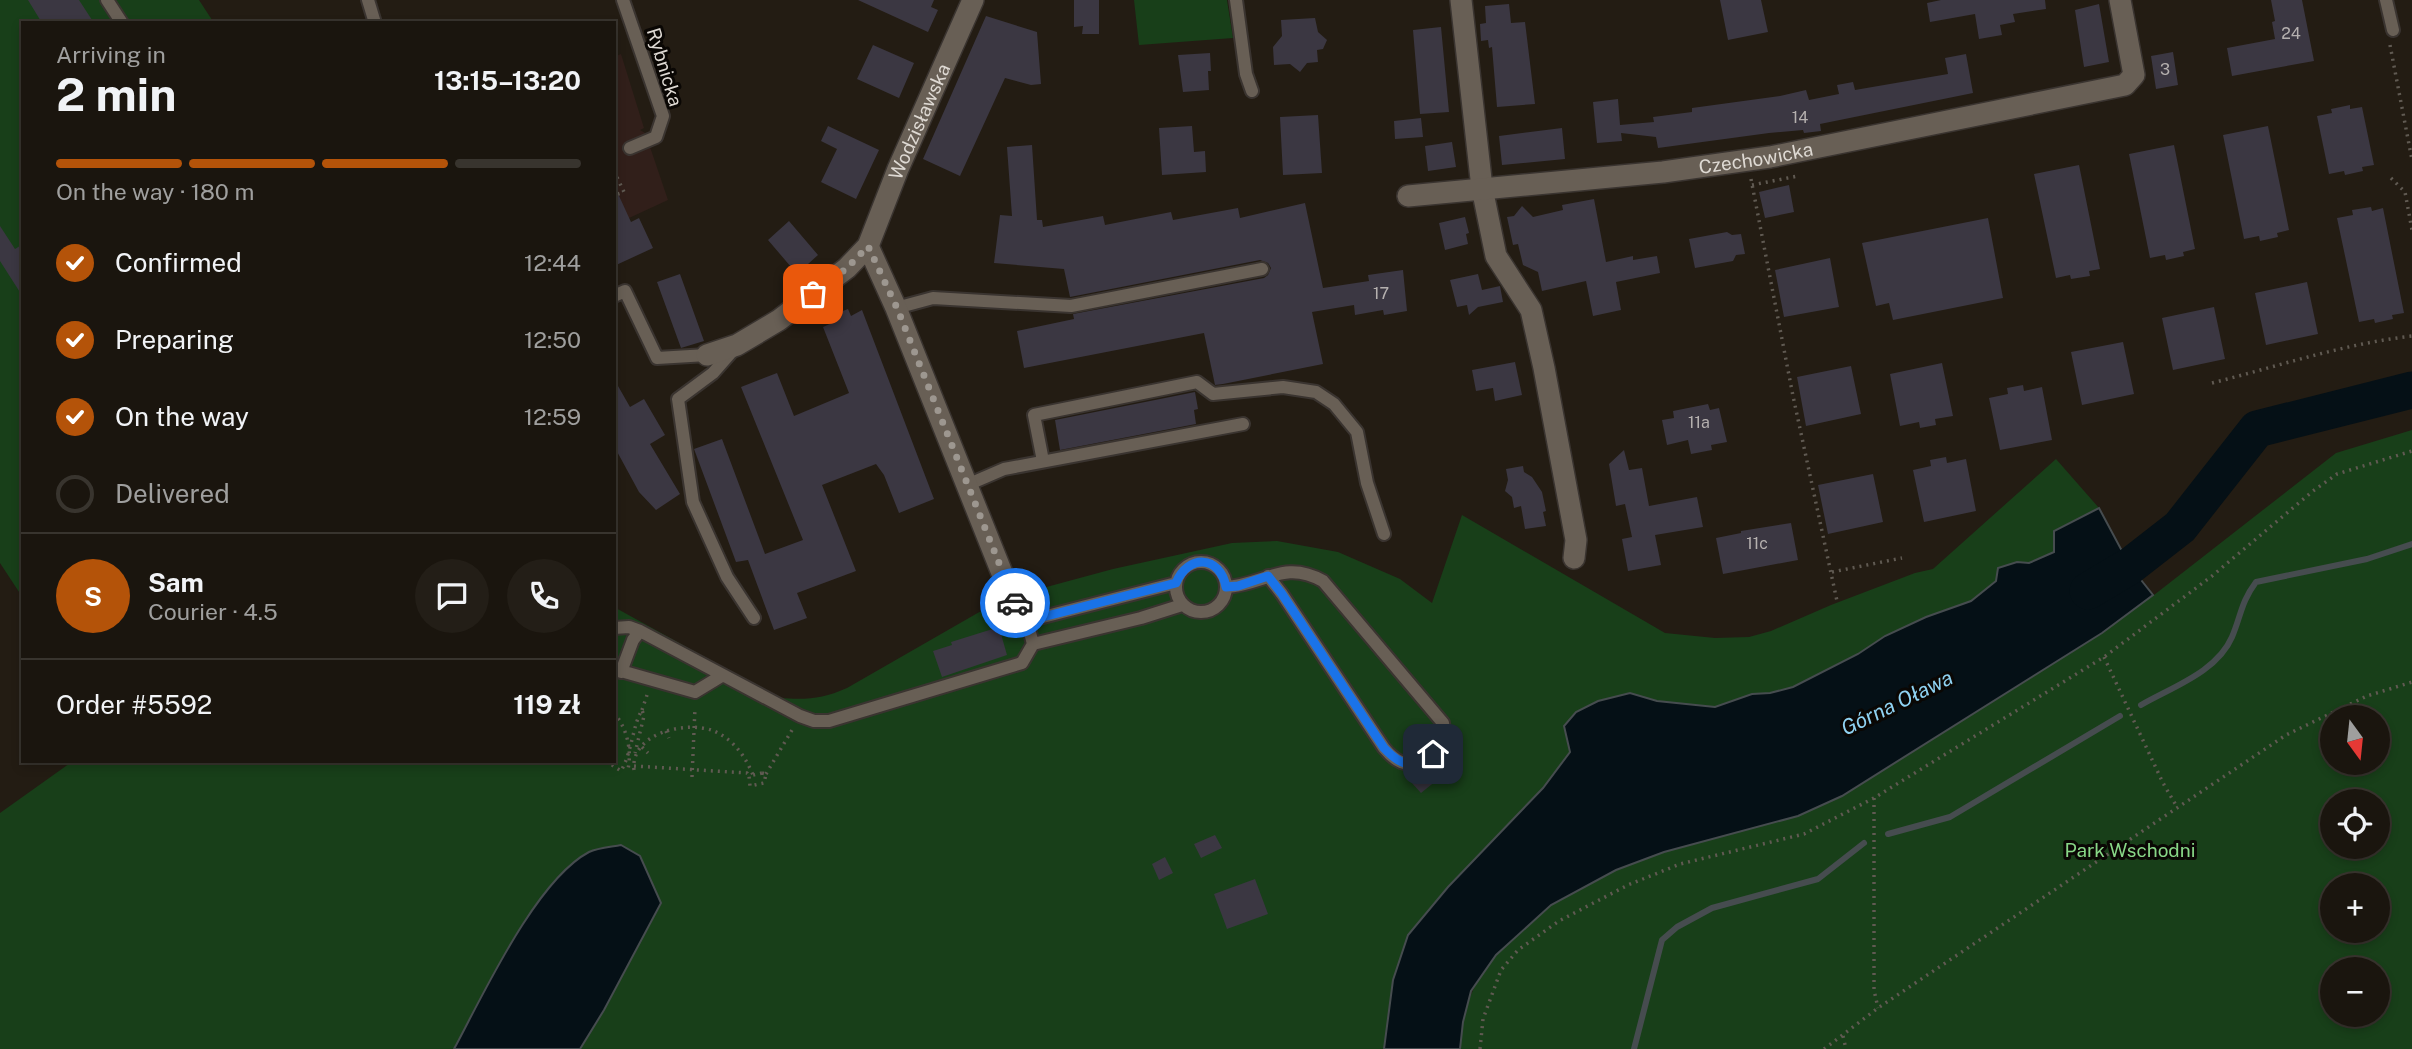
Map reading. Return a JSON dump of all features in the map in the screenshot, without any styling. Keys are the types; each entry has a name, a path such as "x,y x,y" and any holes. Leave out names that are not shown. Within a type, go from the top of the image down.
{"street":[{"name":"Wodzisławska","path":"707,355 737,345 779,320 847,268 868,246 898,169 973,0"},
{"path":"1461,0 1482,188 1496,256 1531,310 1576,540 1574,558"},
{"name":"Czechowicka","path":"1482,188 1662,172 1770,157 2124,85 2134,75 2120,0"},
{"path":"1408,196 1482,188"},
{"path":"868,246 897,308 1012,598"}],"lane":[{"path":"107,0 121,21"},
{"path":"368,0 374,21"},
{"name":"Rybnicka","path":"623,0 663,116 656,137 630,148"},
{"path":"1236,0 1246,74 1252,91"},
{"path":"2386,0 2393,30"},
{"path":"897,308 933,298 1071,306 1262,269"},
{"path":"616,295 625,291 657,358 707,355"},
{"path":"737,345 713,373 678,398 693,502 727,577 754,618"},
{"path":"1043,461 1034,415 1197,382 1213,394 1283,387 1316,392 1334,404 1357,432 1367,483 1384,534"},
{"path":"967,485 1004,469 1243,424"},
{"path":"1195,562 1211,564 1222,572 1226,587 1224,599 1213,610 1196,612 1182,605 1176,592 1180,572 1195,562"},
{"path":"1226,587 1238,586 1268,576 1291,570 1310,574 1323,581 1443,723 1445,730 1442,743 1433,754 1411,764 1394,759 1268,576"},
{"path":"1027,621 1176,583"},
{"path":"616,628 629,627 640,631 800,716 814,720 837,720 1023,663 1033,644 1027,621 1012,598"},
{"path":"1033,644 1141,618 1182,605"},
{"path":"640,631 617,671 695,692 723,675"}],"path":[{"path":"2393,30 2388,36 2412,160"},
{"path":"616,175 624,192 618,194"},
{"path":"1798,176 1752,183 1793,396 1837,601"},
{"path":"2391,178 2405,191 2412,230"},
{"path":"2212,383 2334,349 2412,336"},
{"path":"1480,1049 1483,1019 1501,970 1518,950 1559,921 1628,886 1680,864 1804,834 1874,798 2104,657 2212,576 2337,474 2412,451"},
{"path":"1832,572 1902,558"},
{"path":"2104,657 2177,807"},
{"path":"1824,1049 1878,1008 2286,734 2367,696 2412,682"},
{"path":"609,763 621,771 629,755 649,687"},
{"path":"642,710 644,716 634,768 766,774"},
{"path":"635,756 649,741 666,731 694,727 722,735 741,755 751,775 750,786 764,783 766,774 800,716"},
{"path":"616,717 629,755 628,769"},
{"path":"692,777 694,727"},
{"path":"666,731 669,738"},
{"path":"719,741 722,735"},
{"path":"642,747 648,753"},
{"path":"1874,798 1874,990 1878,1008"},
{"path":"1843,1035 1846,1049"}],"shaded area":[{"path":"621,54 644,128 640,130 645,133 668,200 616,224 616,56"}],"green space":[{"path":"0,0 199,0 213,21 21,21 21,595 0,563"},
{"path":"1134,0 1227,0 1233,38 1139,45"},
{"name":"Park Wschodni","path":"2412,430 2412,1049 1445,1049 1461,1037 1471,994 1491,962 1551,905 2142,581 2154,595 2336,453"},
{"path":"2056,459 2099,508 2124,556 1393,980 1384,1049 580,1049 661,904 486,990 454,1049 0,1049 0,813 70,763 616,763 616,608 779,698 798,699 814,698 847,688 1002,599 1113,569 1232,543 1277,541 1338,552 1400,579 1432,603 1462,515 1665,633 1715,638 1749,637 1771,631 1915,573 1933,569"}],"water":[{"path":"2099,508 2130,566 2153,595 2102,633 1842,796 1798,816 1664,852 1616,870 1551,905 1496,955 1471,991 1460,1049 1384,1049 1393,980 1408,935 1448,887 1543,788 1570,752 1564,726 1576,712 1598,701 1630,693 1657,701 1715,707 1752,694 1793,687 1858,654 1885,636 1926,617 1971,601 1996,581 1998,568 2017,562 2029,563 2054,552 2054,531"},
{"path":"621,845 640,856 661,903 580,1049 454,1049 512,941 550,887 569,866 589,852"}],"building":[{"path":"28,0 79,0 93,21 41,21"},
{"path":"858,0 934,0 931,7 938,10 928,32"},
{"path":"1074,0 1099,0 1099,34 1082,34 1083,26 1074,27"},
{"path":"1720,0 1761,0 1768,32 1728,40"},
{"path":"1941,0 2045,0 2046,9 2013,14 2015,22 2000,25 2002,35 1979,39 1975,14 1930,22 1927,3"},
{"path":"2271,0 2302,0 2314,61 2232,76 2227,48 2275,39"},
{"path":"1509,4 1511,23 1525,22 1535,104 1497,107 1492,47 1489,48 1488,40 1481,41 1480,24 1486,23 1485,6"},
{"path":"2099,4 2109,62 2084,67 2075,10"},
{"path":"986,16 1037,32 1041,84 1031,85 1005,78 960,176 923,159"},
{"path":"1315,18 1318,32 1327,40 1323,49 1317,50 1318,62 1307,63 1300,72 1290,64 1274,65 1273,47 1282,36 1281,20"},
{"path":"1441,27 1449,112 1420,114 1413,30"},
{"path":"873,45 914,63 899,98 857,79"},
{"path":"2173,52 2178,85 2156,89 2151,56"},
{"path":"1210,53 1209,90 1183,92 1178,55"},
{"path":"1966,54 1973,93 1820,124 1821,131 1769,133 1658,148 1656,137 1621,133 1622,141 1597,143 1593,102 1618,99 1620,125 1654,122 1653,117 1692,112 1692,108 1806,90 1809,100 1839,94 1837,85 1853,82 1855,90 1948,74 1945,58"},
{"path":"2350,105 2350,109 2362,107 2374,165 2345,175 2344,171 2329,174 2317,116 2332,113 2331,109"},
{"path":"1318,115 1322,173 1283,175 1280,117"},
{"path":"1421,118 1423,137 1395,139 1394,121"},
{"path":"828,126 879,150 856,199 821,182 837,149 821,141"},
{"path":"1192,126 1194,152 1205,151 1206,172 1162,175 1159,128"},
{"path":"2268,126 2289,230 2277,233 2278,237 2260,241 2259,236 2244,239 2223,135"},
{"path":"1562,128 1565,159 1502,165 1499,136"},
{"path":"1452,142 1456,167 1428,171 1425,146"},
{"path":"1032,145 1037,220 1042,220 1043,227 1103,216 1105,225 1171,212 1173,220 1238,208 1240,218 1305,203 1323,288 1369,281 1368,275 1403,270 1407,311 1384,315 1383,310 1355,315 1354,305 1312,312 1323,364 1223,384 1215,385 1204,333 1024,368 1017,331 1074,319 1073,314 1264,278 1271,268 1268,263 1260,260 1070,297 1064,269 994,263 1000,215 1012,216 1007,147"},
{"path":"2174,145 2195,249 2183,252 2184,256 2166,260 2165,255 2150,258 2129,154"},
{"path":"2079,165 2100,269 2089,271 2090,276 2071,279 2070,275 2056,278 2034,174"},
{"path":"1789,185 1794,212 1765,218 1759,192"},
{"path":"616,189 631,222 639,218 653,248 616,265"},
{"path":"1594,199 1606,262 1633,256 1633,260 1657,256 1660,273 1616,282 1621,310 1593,316 1586,281 1542,291 1538,272 1523,265 1518,244 1513,245 1507,217 1514,216 1522,206 1533,217 1563,210 1562,205"},
{"path":"2371,207 2372,211 2383,208 2404,313 2375,323 2374,319 2359,322 2337,218 2353,215 2352,210"},
{"path":"1465,217 1469,233 1466,234 1468,244 1445,250 1439,223"},
{"path":"1988,218 2003,298 1893,320 1889,303 1876,306 1862,243"},
{"path":"789,221 818,255 797,274 768,240"},
{"path":"0,226 15,249 21,245 21,294 0,261"},
{"path":"1727,232 1732,235 1741,234 1745,254 1736,255 1733,261 1695,268 1689,239"},
{"path":"1830,258 1839,307 1784,317 1775,270"},
{"path":"680,274 704,341 681,348 657,282"},
{"path":"1478,274 1482,290 1500,286 1503,302 1478,307 1469,315 1467,305 1457,307 1450,280"},
{"path":"2307,282 2318,334 2266,345 2255,293"},
{"path":"2214,307 2225,359 2173,370 2162,318"},
{"path":"848,309 851,316 862,310 934,499 899,513 884,475 876,464 822,485 856,571 797,593 807,618 774,630 748,560 736,562 694,449 722,439 765,554 803,540 741,387 777,373 794,416 849,393 823,327 832,323 830,316"},
{"path":"2123,342 2134,394 2082,405 2071,352"},
{"path":"1515,362 1522,395 1495,401 1493,388 1476,391 1472,370"},
{"path":"1942,363 1953,416 1935,419 1936,425 1920,428 1919,422 1900,426 1890,374"},
{"path":"1851,366 1861,414 1806,426 1797,377"},
{"path":"616,382 630,407 644,399 665,435 650,444 680,494 656,510 639,492 616,450"},
{"path":"2023,385 2024,391 2042,387 2052,440 2000,450 1989,398 2008,394 2007,388"},
{"path":"1195,392 1198,409 1194,410 1196,424 1060,450 1055,420"},
{"path":"1708,404 1710,410 1719,408 1727,442 1711,445 1712,450 1691,454 1688,440 1667,445 1662,420 1674,418 1673,411"},
{"path":"1624,450 1629,470 1642,468 1649,506 1697,497 1703,527 1655,535 1661,565 1628,571 1622,539 1632,537 1625,504 1616,506 1609,464"},
{"path":"1946,457 1947,463 1966,459 1976,511 1924,522 1913,470 1931,466 1930,460"},
{"path":"1523,466 1524,472 1532,477 1542,492 1546,526 1525,529 1521,506 1514,508 1512,497 1505,491 1508,480 1506,469"},
{"path":"1873,474 1883,522 1828,534 1818,485"},
{"path":"1791,523 1798,560 1723,574 1716,538"},
{"path":"999,627 1007,655 942,677 933,651 952,645 951,642"},
{"path":"1452,747 1463,759 1421,793 1411,782"},
{"path":"1215,835 1222,848 1201,858 1194,844"},
{"path":"1165,857 1173,873 1159,880 1152,864"},
{"path":"1255,879 1268,914 1227,929 1214,894"}],"waterway":[{"name":"Górna Oława","path":"2088,591 2130,566 2180,527 2257,429 2412,390"},
{"path":"2141,705 2192,677 2216,660 2232,637 2244,603 2256,582 2367,559 2412,544"},
{"path":"1888,834 1950,817 2120,716"},
{"path":"1634,1049 1662,940 1677,927 1712,908 1818,879 1864,843"}],"way so far":[{"path":"813,294 847,268 868,246 897,308 1015,603"}],"route":[{"path":"1015,603 1027,621 1176,583 1180,572 1195,562 1205,562 1217,567 1225,578 1226,587 1268,576 1394,759 1411,764 1433,754"}]}
